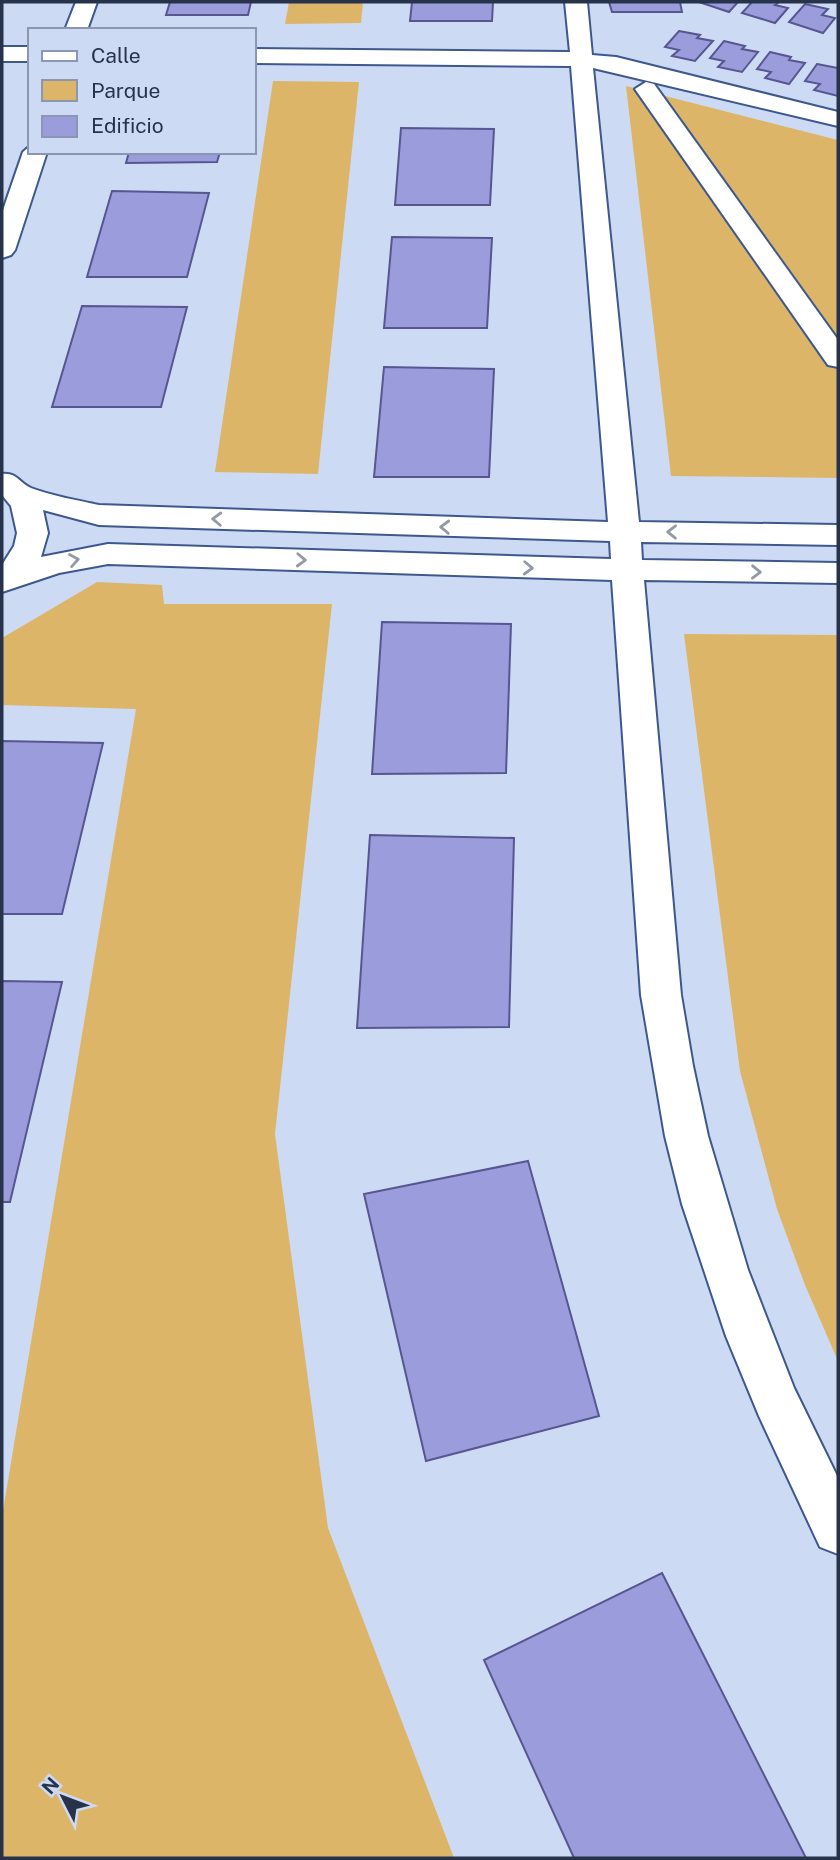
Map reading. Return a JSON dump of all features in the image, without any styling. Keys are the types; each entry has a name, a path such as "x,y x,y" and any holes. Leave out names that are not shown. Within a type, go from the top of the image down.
{"street":[{"path":"77,28 86,2"},
{"path":"576,2 624,531 661,995 672,1077 695,1178 719,1259 747,1334 805,1467 838,1529"},
{"path":"2,54 28,54"},
{"path":"256,56 583,63 838,120"},
{"path":"646,89 838,359"},
{"path":"2,250 34,154"},
{"path":"12,487 99,515 838,535"},
{"path":"5,580 25,557 33,535 32,514 12,487"},
{"path":"5,580 56,563 108,554 627,570 838,573"}],"green space":[{"path":"289,2 363,2 361,23 285,24"},
{"path":"273,81 359,82 318,474 215,472"},
{"path":"626,86 838,140 838,478 671,476"},
{"path":"97,582 162,585 164,604 332,604 275,1134 328,1528 454,1858 2,1858 2,1517 136,709 2,705 2,638"},
{"path":"684,634 838,635 838,1361 805,1285 777,1209 740,1071"}],"building":[{"path":"170,2 251,2 248,15 166,15"},
{"path":"412,2 493,2 492,21 410,21"},
{"path":"609,2 680,2 682,12 612,12"},
{"path":"699,2 738,2 729,12"},
{"path":"752,2 779,2 775,5 788,8 775,23 742,13"},
{"path":"805,4 828,9 822,15 835,18 823,33 789,22"},
{"path":"679,31 713,41 695,61 672,56 679,50 665,47"},
{"path":"724,41 758,52 742,72 718,67 724,61 710,58"},
{"path":"770,52 805,63 789,84 765,78 771,72 757,69"},
{"path":"817,64 838,68 838,96 814,90 820,84 805,81"},
{"path":"401,128 494,129 490,205 395,205"},
{"path":"128,154 219,154 217,162 126,163"},
{"path":"112,191 209,193 187,277 87,277"},
{"path":"392,237 492,238 487,328 384,328"},
{"path":"82,306 187,307 161,407 52,407"},
{"path":"384,367 494,369 489,477 374,477"},
{"path":"382,622 511,624 506,773 372,774"},
{"path":"2,741 103,743 62,914 2,914"},
{"path":"370,835 514,838 509,1027 357,1028"},
{"path":"2,981 62,982 10,1202 2,1202"},
{"path":"528,1161 599,1416 426,1461 364,1194"},
{"path":"662,1573 806,1858 574,1858 484,1660"}]}
